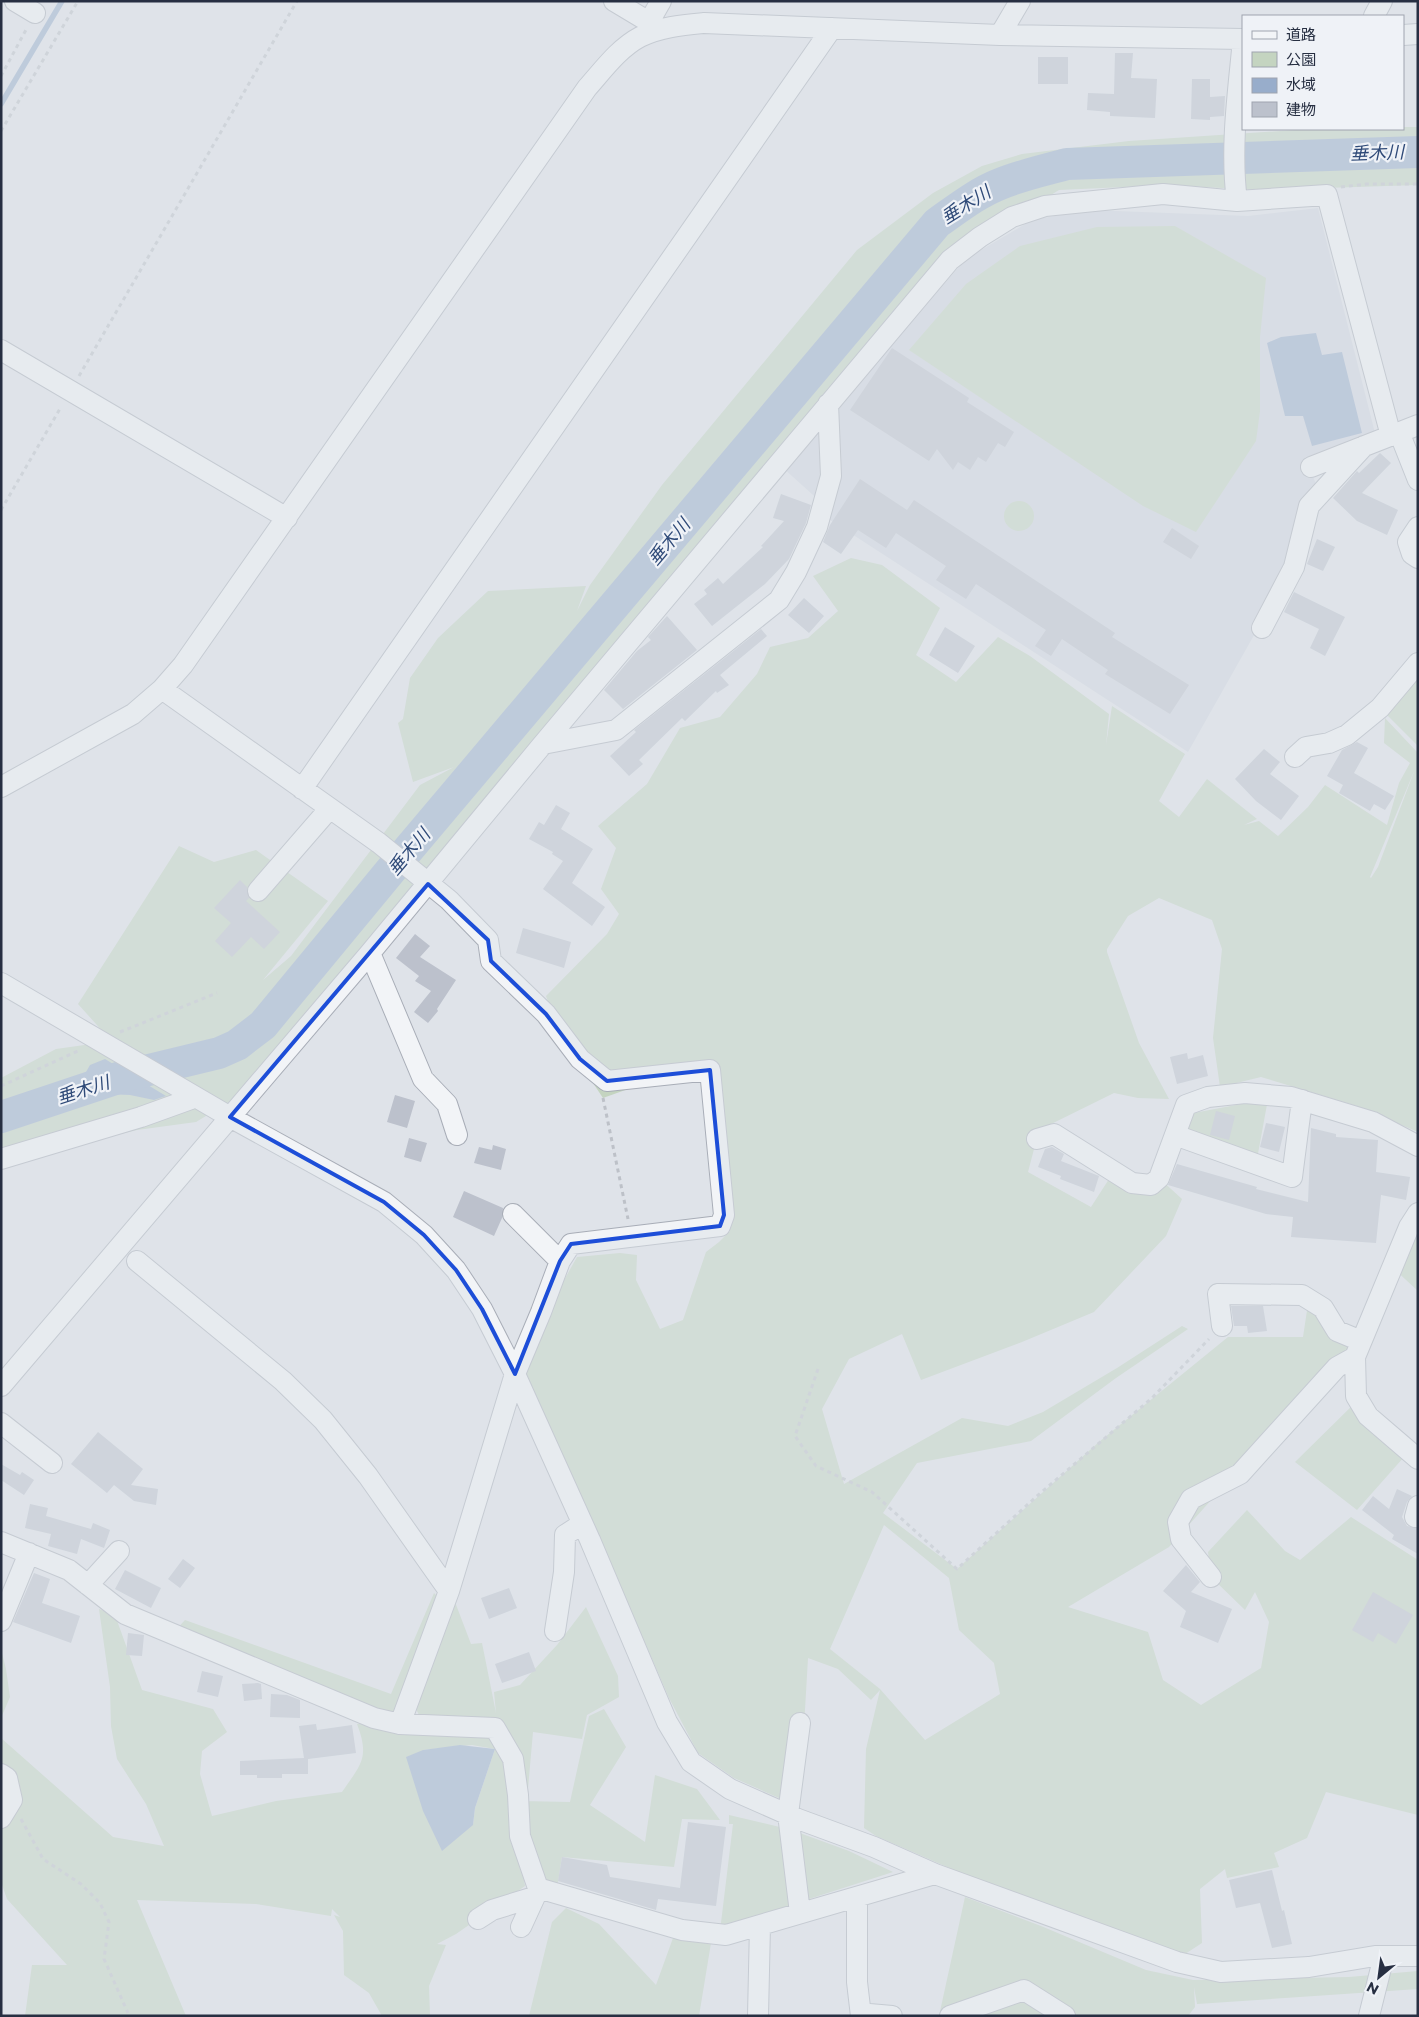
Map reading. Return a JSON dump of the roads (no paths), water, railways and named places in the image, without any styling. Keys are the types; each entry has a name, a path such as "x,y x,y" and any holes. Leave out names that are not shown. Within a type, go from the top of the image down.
{"street":[{"path":"15,1 35,13"},
{"path":"614,1 655,26 704,23 1000,35 1242,40"},
{"path":"1,787 133,714 162,689 183,665 288,518 587,88 619,53 655,26 661,1"},
{"path":"1000,35 1020,1"},
{"path":"1375,15 1382,1"},
{"path":"302,788 832,28"},
{"path":"1404,35 1418,34"},
{"path":"1236,194 1235,130 1242,51"},
{"path":"1,1386 229,1116 370,953 422,878 543,744 950,260 980,237 1012,217 1045,206 1163,194 1327,195 1418,480"},
{"path":"1,350 288,518"},
{"path":"543,744 616,730 779,600 796,572 817,528 831,476 828,404"},
{"path":"1311,467 1403,431"},
{"path":"1262,628 1294,568 1309,506 1364,446"},
{"path":"1418,526 1408,542 1412,554 1418,558"},
{"path":"1295,757 1306,747 1329,743 1347,735 1380,708 1418,663"},
{"path":"162,689 379,843 449,900 488,940 491,962 546,1014 580,1060 607,1080 710,1070 724,1215 720,1226 571,1244 560,1261 515,1374 450,1591 400,1724"},
{"path":"258,891 330,808"},
{"path":"370,953 423,1079 447,1104 457,1135"},
{"path":"1,983 229,1116 384,1202 424,1235 456,1270 482,1309 515,1374 667,1722 691,1762 730,1788 788,1814 874,1847 935,1874 1177,1962 1222,1972 1309,1967 1376,1956 1418,1956"},
{"path":"1036,1139 1054,1134 1132,1183 1150,1186 1159,1178 1186,1105 1208,1096 1245,1093 1291,1097 1302,1100 1373,1122 1418,1146"},
{"path":"1,1159 142,1117 191,1099"},
{"path":"1175,1135 1292,1176 1302,1100"},
{"path":"1418,1213 1409,1227 1358,1349 1356,1396 1368,1416 1418,1459"},
{"path":"513,1214 560,1261"},
{"path":"137,1261 283,1381 324,1420 368,1476 450,1591"},
{"path":"1222,1326 1218,1294 1302,1295 1323,1308 1337,1331 1358,1349"},
{"path":"1211,1577 1181,1539 1178,1522 1191,1499 1240,1474 1337,1367 1358,1349"},
{"path":"1,1423 52,1463"},
{"path":"555,1630 564,1572 565,1535 582,1524"},
{"path":"1,1542 69,1570 125,1614 374,1718 400,1724 495,1728 513,1759 518,1795 520,1836 536,1892 521,1926"},
{"path":"88,1585 119,1551"},
{"path":"1,1621 30,1553"},
{"path":"800,1723 788,1814 800,1913"},
{"path":"1,1774 7,1778 12,1800 1,1818"},
{"path":"478,1919 492,1910 536,1892 682,1930 726,1935 935,1874"},
{"path":"856,1897 857,1982 865,2015 892,2016"},
{"path":"758,2016 760,1925"},
{"path":"1369,2016 1384,1956"},
{"path":"950,2016 1024,1990 1065,2016"}],"water":[{"path":"1316,333 1322,355 1342,352 1362,433 1312,446 1303,416 1285,416 1267,343 1281,337"},
{"path":"105,1059 166,1096 154,1100 130,1095 105,1094 41,1113 39,1104 74,1093 90,1065"},
{"path":"460,1745 495,1749 475,1808 473,1825 442,1851 423,1811 406,1757 423,1750"}],"waterway":[{"path":"1,104 62,1"},
{"name":"垂木川","path":"1,1117 124,1076 219,1053 237,1045 263,1025 396,864 937,223 967,202 983,192 1008,181 1067,164 1418,152"}]}
